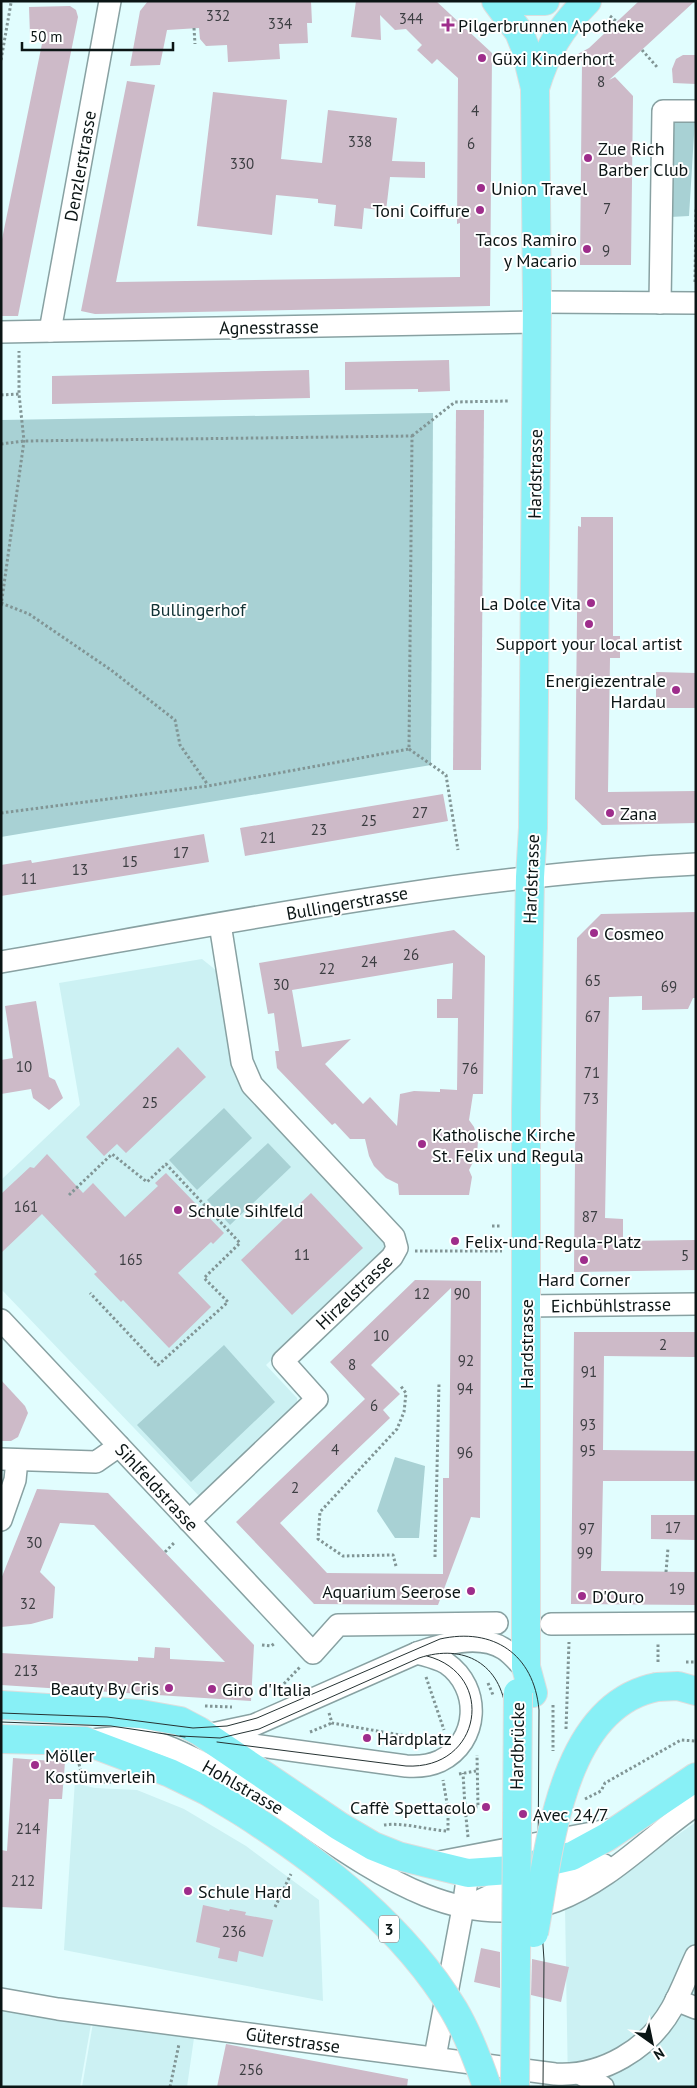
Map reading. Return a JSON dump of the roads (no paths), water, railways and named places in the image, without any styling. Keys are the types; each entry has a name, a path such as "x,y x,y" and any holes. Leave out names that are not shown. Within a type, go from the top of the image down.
{"main road":[{"name":"Hardstrasse","path":"496,1 519,32 525,47 535,88 537,312 533,828 530,877 526,1111 525,1690"},
{"path":"508,1 545,1"},
{"name":"Hardstrasse","path":"535,88 541,69 559,32 587,1"},
{"name":"Hardbrücke","path":"534,1933 556,1815 564,1788 579,1752 612,1708 636,1693 657,1687 678,1686 696,1691"},
{"name":"Hardbrücke","path":"525,1690 534,1933 525,2083"},
{"name":"Hardbrücke","path":"525,1690 525,2083"},
{"name":"Hohlstrasse","path":"1,1705 113,1711 158,1716 180,1721 205,1735 339,1826 373,1846 398,1856 468,1873 498,1872 565,1858 589,1847 696,1777"},
{"name":"Hohlstrasse","path":"1,1739 86,1740"},
{"name":"3","path":"86,1740 170,1773 207,1791 294,1846 324,1869 401,1941 431,1977 454,2010 476,2053 487,2087"}],"street":[{"name":"Denzlerstrasse","path":"50,331 110,1"},
{"path":"660,303 663,111 696,111"},
{"name":"Agnesstrasse","path":"10,338 50,331 537,312 660,303 695,303"},
{"name":"Bullingerstrasse","path":"1,962 450,886 582,871 696,864"},
{"name":"Hirzelstrasse","path":"189,1521 317,1399 283,1361 392,1257 397,1248 394,1237 261,1096 249,1080 242,1062 220,924"},
{"name":"Eichbühlstrasse","path":"526,1306 696,1304"},
{"name":"Sihlfeldstrasse","path":"1,1320 313,1654 338,1625 497,1623"},
{"path":"1,1520 15,1480 9,1460 96,1462 119,1446"},
{"path":"551,1624 696,1623"},
{"path":"205,1735 254,1724 417,1653 445,1644 484,1643 504,1649 525,1690"},
{"path":"205,1735 222,1742 406,1766 434,1764 464,1739 470,1725 472,1708 468,1691 462,1679 447,1664 436,1658 417,1653"},
{"name":"Hohlstrasse","path":"1,1717 86,1740 104,1738 144,1740 203,1763 243,1785 388,1878 420,1893 463,1908 499,1912 528,1908 556,1901 599,1879 638,1851 696,1804"},
{"name":"Hohlstrasse","path":"86,1740 141,1725 205,1735"},
{"name":"Hohlstrasse","path":"430,1864 579,1837 622,1826"},
{"path":"435,2057 468,1873"},
{"path":"581,2074 611,2063 640,2046 686,2004 696,1956"},
{"name":"Güterstrasse","path":"1,1999 182,2026 435,2057 525,2083 565,2075 581,2074"},
{"path":"581,2074 603,2087"}],"tram line":[{"path":"1,1713 107,1717 193,1728 227,1726 257,1718 440,1639 459,1636 477,1637 493,1641 507,1649 519,1660 529,1674 539,1710 538,1871 544,1960 543,2087"},
{"path":"180,1736 220,1738 259,1729 419,1658 435,1654 451,1653 465,1656 478,1661 488,1670 497,1681 503,1695 506,1712 503,2087"},
{"path":"217,1742 406,1766 432,1763 451,1753 464,1738 471,1719 471,1700 464,1681 449,1666 427,1656"},
{"path":"1,1722 111,1726 185,1737"}],"place":[{"name":"Pilgerbrunnen Apotheke","path":"448,25"},
{"name":"Güxi Kinderhort","path":"482,58"},
{"name":"Zue Rich Barber Club","path":"588,158"},
{"name":"Union Travel","path":"481,188"},
{"name":"Toni Coiffure","path":"480,210"},
{"name":"Tacos Ramiro y Macario","path":"587,249"},
{"name":"La Dolce Vita","path":"591,603"},
{"name":"Support your local artist","path":"589,624"},
{"name":"Energiezentrale Hardau","path":"676,690"},
{"name":"Zana","path":"610,813"},
{"name":"Cosmeo","path":"594,933"},
{"name":"Katholische Kirche St. Felix und Regula","path":"422,1144"},
{"name":"Schule Sihlfeld","path":"178,1210"},
{"name":"Felix-und-Regula-Platz","path":"455,1241"},
{"name":"Hard Corner","path":"584,1260"},
{"name":"Aquarium Seerose","path":"471,1591"},
{"name":"D'Ouro","path":"582,1596"},
{"name":"Beauty By Cris","path":"169,1688"},
{"name":"Giro d'Italia","path":"212,1689"},
{"name":"Hardplatz","path":"367,1738"},
{"name":"Möller Kostümverleih","path":"35,1765"},
{"name":"Caffè Spettacolo","path":"486,1807"},
{"name":"Avec 24/7","path":"523,1814"},
{"name":"Schule Hard","path":"188,1891"}],"park label":[{"name":"Bullingerhof","path":"198,609"}]}
